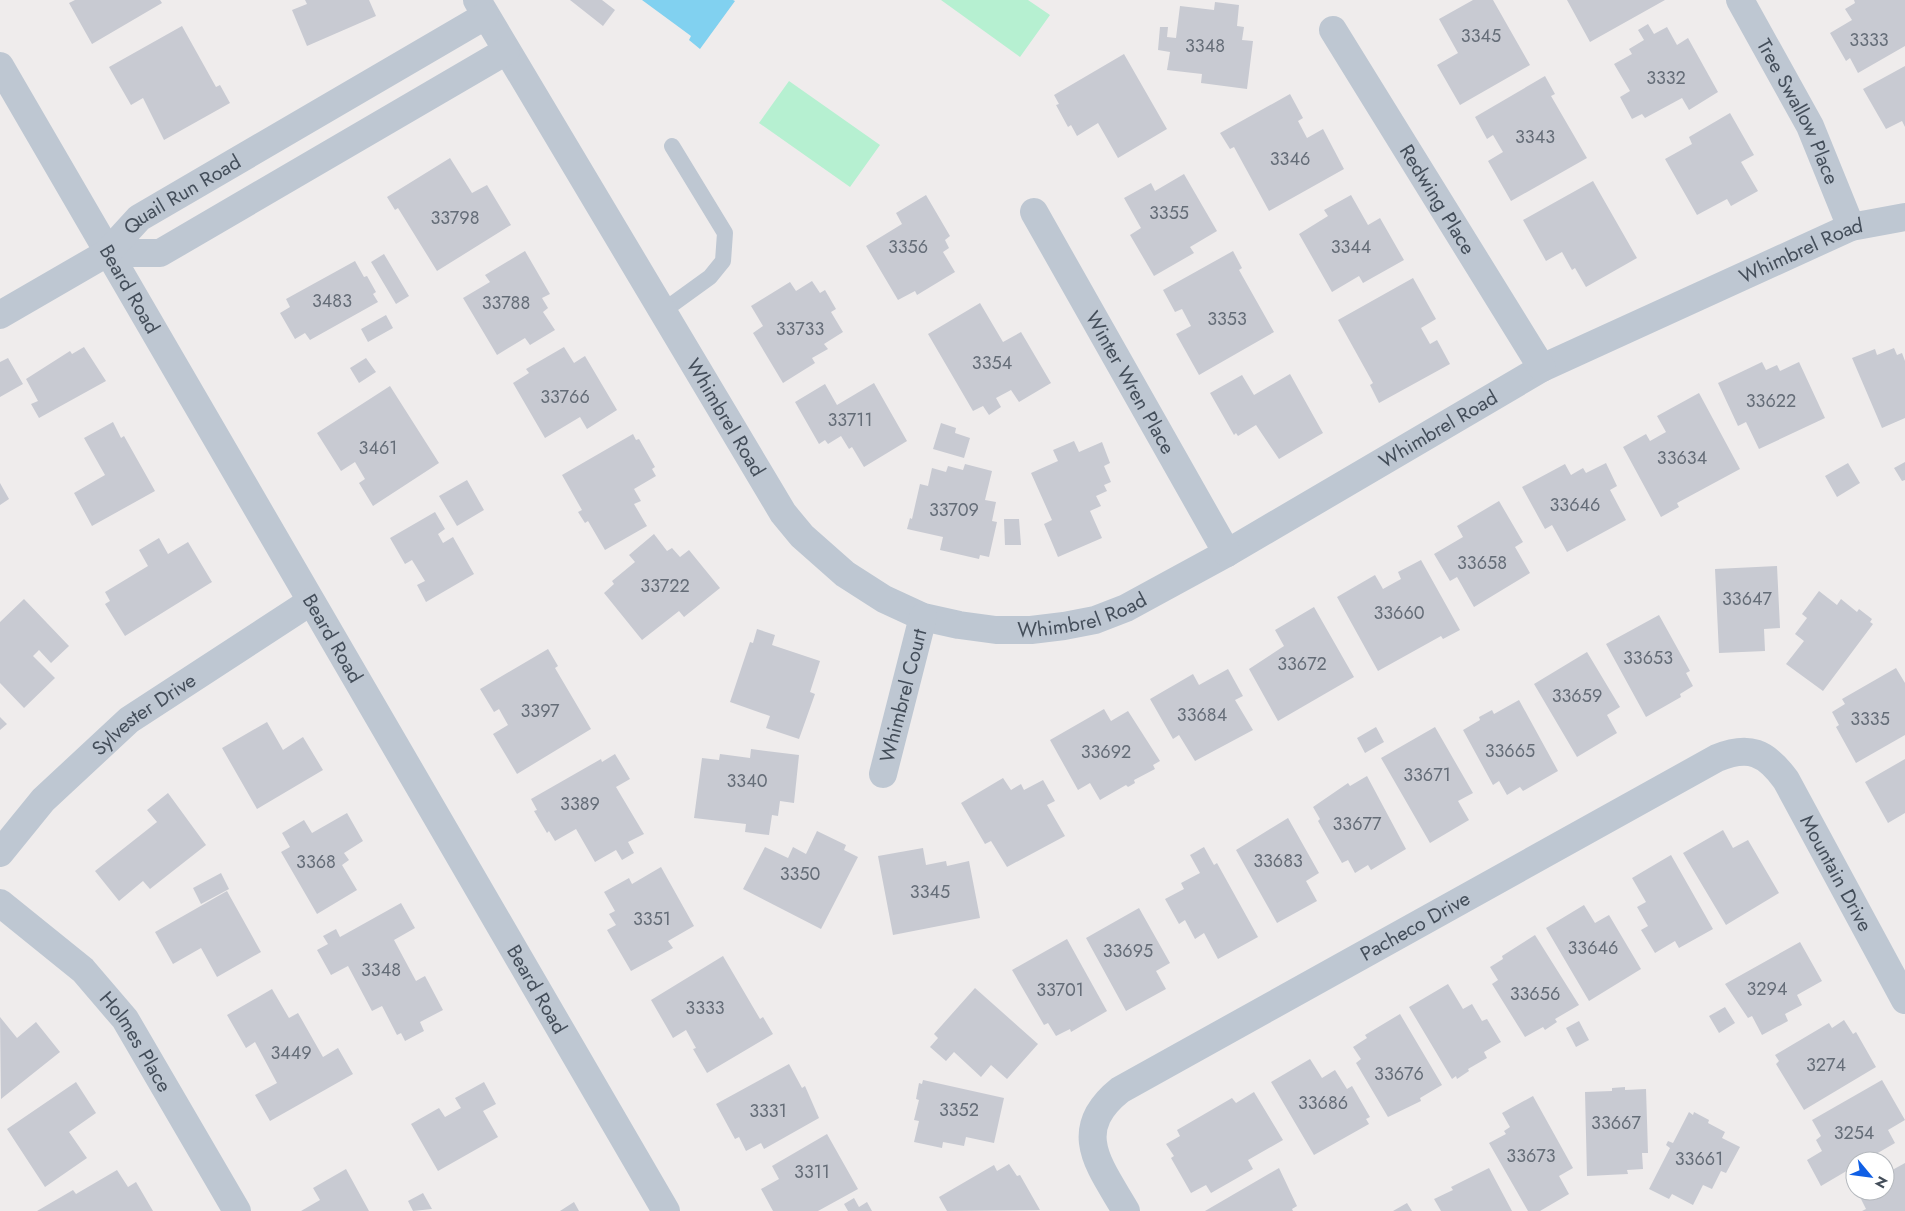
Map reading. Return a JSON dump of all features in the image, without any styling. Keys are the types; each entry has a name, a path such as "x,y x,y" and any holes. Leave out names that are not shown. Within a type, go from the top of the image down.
{"street":[{"name":"Tree Swallow Place","path":"1740,0 1810,126 1851,227"},
{"name":"Whimbrel Road","path":"481,8 770,492 802,536 863,587 923,617 959,625 996,630 1064,626 1095,620 1126,608 1227,553 1542,368 1851,227 1905,217"},
{"name":"Quail Run Road","path":"107,253 139,218 481,8"},
{"name":"Redwing Place","path":"1333,30 1542,368"},
{"name":"Quail Run Road","path":"107,253 160,253 506,51"},
{"name":"Beard Road","path":"0,66 107,253 666,1211"},
{"name":"Winter Wren Place","path":"1034,212 1227,553"},
{"path":"0,315 107,253"},
{"name":"Sylvester Drive","path":"0,853 43,800 130,720 310,602"},
{"name":"Whimbrel Court","path":"883,774 923,617"},
{"name":"Pacheco Drive","path":"1126,1211 1093,1150 1092,1128 1101,1108 1120,1090 1717,758 1737,751 1757,753"},
{"name":"Mountain Drive","path":"1757,753 1768,759 1786,780 1905,1000"},
{"name":"Holmes Place","path":"0,903 83,970 125,1019 237,1211"}],"lane":[{"path":"663,310 710,277 723,262 725,233 672,146"}],"green space":[{"path":"941,0 1028,0 1050,15 1020,57"},
{"path":"789,81 880,145 850,187 759,123"}],"water":[{"path":"642,0 735,1 700,49 689,40 691,36"}],"building":[{"path":"75,0 160,0 162,3 92,44 69,3"},
{"path":"305,0 369,0 376,16 307,46 292,10 307,4"},
{"path":"570,0 602,0 615,10 603,26"},
{"path":"1473,0 1493,0 1530,65 1460,105 1437,65 1458,53 1439,19"},
{"path":"1567,0 1665,0 1590,42"},
{"path":"1854,0 1905,0 1905,46 1858,73 1850,58 1846,61 1830,33 1852,20 1845,9 1855,3"},
{"path":"1215,2 1239,5 1237,26 1244,27 1242,40 1253,41 1247,89 1201,83 1202,74 1167,70 1170,52 1158,50 1160,27 1168,27 1167,37 1176,38 1180,6 1214,10"},
{"path":"1648,24 1654,34 1667,27 1677,45 1688,38 1718,92 1689,110 1682,98 1645,118 1642,114 1632,119 1620,97 1630,91 1614,64 1632,54 1629,49 1644,40 1638,30"},
{"path":"182,26 216,87 220,85 230,103 164,140 143,98 131,105 109,67"},
{"path":"1124,54 1167,129 1118,158 1098,123 1077,136 1071,125 1068,127 1056,105 1059,104 1054,95"},
{"path":"1905,66 1905,127 1902,121 1886,129 1863,89"},
{"path":"1545,76 1555,94 1551,96 1587,158 1511,201 1488,161 1503,152 1493,135 1487,139 1475,117"},
{"path":"1290,94 1303,118 1298,121 1307,138 1323,129 1344,169 1269,211 1234,147 1230,149 1220,133"},
{"path":"1730,113 1754,155 1741,162 1758,191 1731,206 1727,199 1697,215 1665,159 1692,144 1689,137"},
{"path":"450,158 472,193 487,185 511,225 437,271 398,208 395,210 387,197"},
{"path":"1184,174 1217,231 1190,247 1194,253 1154,276 1130,235 1141,228 1124,198 1151,183 1155,191"},
{"path":"1593,181 1637,258 1586,287 1575,268 1572,270 1562,252 1546,261 1523,220"},
{"path":"926,195 950,236 945,240 949,248 943,252 955,272 917,295 915,291 898,300 866,246 902,224 896,213"},
{"path":"1351,195 1368,225 1380,218 1404,260 1363,283 1359,276 1332,292 1299,234 1328,216 1324,210"},
{"path":"525,251 550,294 542,298 548,308 543,312 555,330 530,345 525,338 497,355 463,298 490,282 485,275"},
{"path":"1233,251 1242,268 1239,270 1274,332 1199,375 1176,334 1191,326 1182,309 1175,312 1163,290"},
{"path":"384,254 409,296 396,304 371,262"},
{"path":"355,261 364,277 367,276 376,292 373,294 378,302 310,340 305,333 295,339 280,313 290,307 286,299"},
{"path":"1413,278 1436,319 1421,328 1430,344 1437,340 1450,364 1379,403 1370,385 1373,383 1338,320"},
{"path":"812,281 820,293 825,290 836,309 831,312 843,332 824,344 828,349 812,358 815,363 783,383 753,333 763,326 751,306 790,282 796,291"},
{"path":"980,303 1003,342 1021,332 1051,383 1019,402 1011,390 996,398 1001,407 989,415 983,406 973,411 928,334"},
{"path":"386,315 393,328 368,342 361,329"},
{"path":"84,347 106,381 39,418 31,404 38,401 26,379 70,351 72,354"},
{"path":"564,347 574,363 585,356 617,410 587,429 580,417 545,438 513,383 529,373 526,369"},
{"path":"1894,348 1897,355 1902,353 1905,361 1905,418 1882,428 1852,358 1875,349 1877,355"},
{"path":"8,358 23,384 0,397 0,362"},
{"path":"366,358 376,372 359,383 350,368"},
{"path":"1762,362 1766,370 1777,365 1780,371 1799,362 1825,418 1759,449 1746,422 1738,426 1718,383"},
{"path":"1290,374 1323,433 1279,459 1256,425 1238,436 1236,433 1234,435 1210,393 1242,375 1254,395"},
{"path":"874,383 907,441 864,467 852,447 849,449 841,436 828,444 825,440 819,444 795,402 825,384 837,405"},
{"path":"390,386 439,463 373,506 359,483 365,479 355,462 341,471 317,433"},
{"path":"1699,393 1740,469 1677,503 1679,507 1661,517 1623,447 1646,434 1650,441 1666,432 1657,416"},
{"path":"113,422 121,438 124,436 155,491 92,526 74,493 105,475 84,438"},
{"path":"941,423 956,428 955,433 970,438 964,458 933,449"},
{"path":"633,434 636,440 639,439 655,467 652,469 656,476 634,489 641,501 634,504 647,526 605,550 588,521 585,523 578,512 582,510 562,475"},
{"path":"1074,441 1079,452 1102,442 1110,463 1104,466 1111,482 1104,485 1107,491 1096,496 1101,506 1090,511 1102,538 1058,557 1044,524 1052,520 1031,473 1058,461 1053,450"},
{"path":"1905,462 1905,480 1902,481 1894,468"},
{"path":"1606,463 1617,486 1610,490 1626,520 1567,552 1552,525 1545,529 1522,487 1565,464 1571,475 1583,468 1586,473"},
{"path":"1848,463 1860,483 1837,497 1825,476"},
{"path":"965,464 992,471 985,500 996,502 992,521 997,522 989,557 980,555 979,559 940,550 943,537 907,529 910,518 912,519 920,484 928,486 932,468 946,472 948,466 963,470"},
{"path":"467,480 484,510 457,526 439,496"},
{"path":"0,483 9,499 0,505"},
{"path":"1499,501 1523,542 1515,547 1530,573 1474,607 1457,577 1450,581 1434,554 1463,537 1457,526"},
{"path":"435,512 445,529 438,534 443,543 453,537 474,574 426,602 417,585 425,581 412,560 405,564 390,538"},
{"path":"1004,519 1019,519 1021,545 1005,545"},
{"path":"654,534 667,551 672,548 680,557 689,550 720,588 684,617 679,611 642,640 604,593 614,584 612,581 635,562 629,555"},
{"path":"159,538 168,554 188,542 212,582 125,636 105,604 110,601 105,592 148,566 139,550"},
{"path":"1421,560 1460,630 1443,639 1441,636 1378,671 1337,597 1375,575 1383,589 1401,579 1398,572"},
{"path":"1777,566 1780,628 1764,629 1765,651 1719,653 1715,569"},
{"path":"1819,591 1837,605 1841,599 1857,612 1859,609 1872,619 1870,622 1873,624 1823,691 1786,664 1804,641 1795,634 1807,618 1802,614"},
{"path":"24,599 69,646 51,663 39,650 33,656 55,678 24,708 0,683 0,622"},
{"path":"1314,607 1354,677 1278,721 1249,669 1284,646 1275,630"},
{"path":"1659,615 1690,671 1686,673 1693,686 1680,694 1681,697 1646,717 1606,644"},
{"path":"757,629 775,635 772,645 820,661 810,692 815,694 799,739 766,728 770,716 730,702 750,642 753,643"},
{"path":"548,649 558,666 555,668 591,729 517,774 493,734 508,725 499,709 494,712 480,689"},
{"path":"1587,652 1620,707 1607,715 1617,733 1577,757 1534,684"},
{"path":"1896,668 1905,683 1905,735 1856,763 1836,727 1839,725 1832,712 1845,704 1842,699"},
{"path":"1228,669 1243,696 1235,700 1253,730 1195,761 1179,735 1173,739 1150,699 1193,674 1199,685"},
{"path":"1519,700 1558,771 1523,791 1520,787 1507,795 1499,781 1493,785 1463,730 1480,720 1479,717 1492,710 1494,714"},
{"path":"1104,709 1111,721 1128,711 1160,761 1153,765 1155,769 1134,780 1135,783 1128,787 1126,785 1100,800 1090,783 1078,790 1050,740"},
{"path":"0,717 7,724 0,730"},
{"path":"267,722 283,750 303,737 323,770 257,809 222,748"},
{"path":"1376,727 1384,742 1365,753 1357,738"},
{"path":"1435,727 1473,793 1458,801 1469,820 1430,843 1381,758"},
{"path":"751,749 799,755 794,803 780,801 778,816 772,815 769,835 745,832 746,824 694,818 702,758 719,760 720,754 750,758"},
{"path":"615,754 630,779 616,787 644,834 628,842 634,853 622,860 616,850 595,862 576,829 555,841 549,831 547,833 534,811 537,810 531,799 601,759 602,762"},
{"path":"1905,759 1905,813 1888,823 1865,782"},
{"path":"1367,776 1406,849 1371,870 1368,865 1355,873 1348,860 1342,863 1318,821 1320,819 1313,807 1348,783 1350,786"},
{"path":"1003,778 1011,790 1021,784 1024,790 1043,780 1055,801 1047,805 1065,836 1007,867 991,841 985,844 961,803"},
{"path":"168,793 206,845 150,889 143,881 119,901 95,871 157,822 147,810"},
{"path":"347,813 363,841 344,853 349,860 342,865 357,890 317,914 281,852 290,847 282,833 304,820 312,833"},
{"path":"1288,818 1319,873 1306,881 1317,901 1277,923 1236,850"},
{"path":"1723,830 1733,848 1748,840 1779,893 1726,925 1683,853"},
{"path":"817,831 846,845 844,850 858,857 821,929 743,889 765,847 788,858 793,847 806,854"},
{"path":"1204,847 1214,865 1217,863 1258,937 1218,959 1204,933 1195,939 1185,920 1179,924 1165,899 1184,889 1181,883 1200,873 1190,855"},
{"path":"923,848 926,865 946,861 947,866 969,861 980,918 893,935 878,856"},
{"path":"1671,855 1713,929 1679,948 1675,941 1655,953 1641,930 1648,926 1637,907 1646,902 1632,878"},
{"path":"661,867 694,926 668,941 673,948 631,971 607,930 616,925 609,914 615,911 604,892 629,878 632,884"},
{"path":"221,873 229,889 201,904 193,888"},
{"path":"227,891 261,952 217,977 201,948 173,964 155,932"},
{"path":"401,903 415,928 394,940 416,981 425,976 443,1010 420,1022 424,1031 405,1041 401,1033 397,1035 382,1006 372,1011 348,966 331,975 317,950 328,944 323,936 336,929 340,937"},
{"path":"1584,905 1595,923 1609,915 1641,969 1589,1001 1546,928"},
{"path":"1139,908 1170,963 1156,971 1166,989 1126,1011 1086,938"},
{"path":"1535,935 1579,1005 1555,1019 1557,1022 1545,1030 1543,1027 1525,1037 1492,984 1498,980 1490,967 1503,959 1502,956"},
{"path":"1067,939 1107,1011 1071,1032 1070,1029 1056,1036 1048,1023 1044,1025 1012,970"},
{"path":"1800,942 1822,981 1797,995 1802,1005 1785,1014 1788,1021 1762,1035 1752,1016 1748,1018 1725,984"},
{"path":"723,956 760,1019 763,1017 773,1034 707,1073 693,1049 696,1048 686,1030 673,1038 651,1000"},
{"path":"1448,984 1463,1009 1472,1004 1482,1021 1487,1019 1501,1042 1484,1052 1487,1058 1468,1069 1469,1071 1457,1079 1456,1076 1452,1079 1409,1007"},
{"path":"975,988 1038,1044 1007,1079 991,1065 981,1077 954,1052 946,1061 930,1047 938,1038 934,1034"},
{"path":"272,989 289,1018 298,1013 323,1057 338,1048 353,1074 270,1121 255,1095 277,1083 255,1042 246,1048 227,1015"},
{"path":"1725,1007 1735,1023 1719,1033 1709,1016"},
{"path":"1400,1014 1442,1085 1420,1098 1421,1101 1388,1117 1356,1063 1361,1059 1353,1047 1367,1038 1365,1035"},
{"path":"0,1017 17,1038 36,1022 60,1052 1,1099"},
{"path":"1844,1020 1853,1034 1856,1032 1876,1067 1804,1110 1776,1064 1779,1061 1775,1055 1829,1023 1832,1028"},
{"path":"1579,1021 1589,1040 1576,1047 1566,1028"},
{"path":"1310,1059 1322,1078 1335,1070 1347,1089 1352,1086 1370,1117 1366,1119 1369,1124 1314,1155 1271,1082"},
{"path":"789,1064 802,1088 805,1086 819,1118 764,1149 761,1143 746,1151 739,1137 735,1139 716,1104"},
{"path":"923,1080 1004,1098 994,1143 966,1137 964,1146 943,1142 942,1148 914,1142 919,1121 914,1120 919,1100 916,1099 919,1083 922,1084"},
{"path":"1882,1080 1905,1120 1888,1130 1895,1143 1881,1151 1845,1151 1845,1172 1821,1186 1807,1160 1822,1151 1816,1140 1821,1136 1812,1120"},
{"path":"76,1082 96,1113 69,1132 87,1158 45,1187 7,1129"},
{"path":"484,1082 496,1104 483,1111 498,1137 438,1171 411,1124 439,1108 445,1117 461,1108 455,1098"},
{"path":"1625,1087 1625,1090 1646,1089 1648,1153 1642,1153 1643,1169 1627,1170 1628,1174 1587,1176 1585,1092 1612,1091 1612,1088"},
{"path":"1254,1092 1283,1140 1248,1160 1253,1169 1211,1193 1206,1185 1191,1193 1171,1158 1174,1156 1166,1144 1180,1136 1177,1130 1232,1098 1236,1103"},
{"path":"1533,1096 1573,1168 1559,1176 1569,1194 1540,1211 1528,1211 1489,1143 1506,1134 1504,1131 1510,1127 1502,1113"},
{"path":"1689,1112 1693,1115 1694,1112 1709,1120 1708,1123 1725,1132 1722,1138 1740,1147 1726,1173 1721,1171 1712,1189 1703,1185 1693,1205 1672,1194 1669,1199 1649,1189 1670,1148 1666,1145 1668,1141 1673,1143"},
{"path":"827,1134 858,1189 818,1211 773,1211 761,1189 779,1179 772,1166"},
{"path":"1905,1163 1905,1211 1862,1211 1866,1209 1862,1201 1895,1201 1895,1168"},
{"path":"1009,1164 1017,1176 1020,1175 1040,1210 947,1211 939,1197 994,1165 997,1171"},
{"path":"1279,1168 1297,1206 1292,1209 1293,1211 1205,1211"},
{"path":"1489,1168 1512,1211 1441,1211 1434,1199 1453,1190 1451,1187"},
{"path":"346,1169 369,1211 301,1211 320,1200 313,1188"},
{"path":"117,1170 128,1187 136,1182 153,1211 37,1211 73,1190 76,1194"},
{"path":"423,1193 432,1209 413,1211 408,1201"},
{"path":"854,1198 859,1207 867,1202 872,1211 848,1211 844,1204"},
{"path":"574,1202 579,1211 560,1211"},
{"path":"1407,1203 1412,1211 1393,1211"}]}
